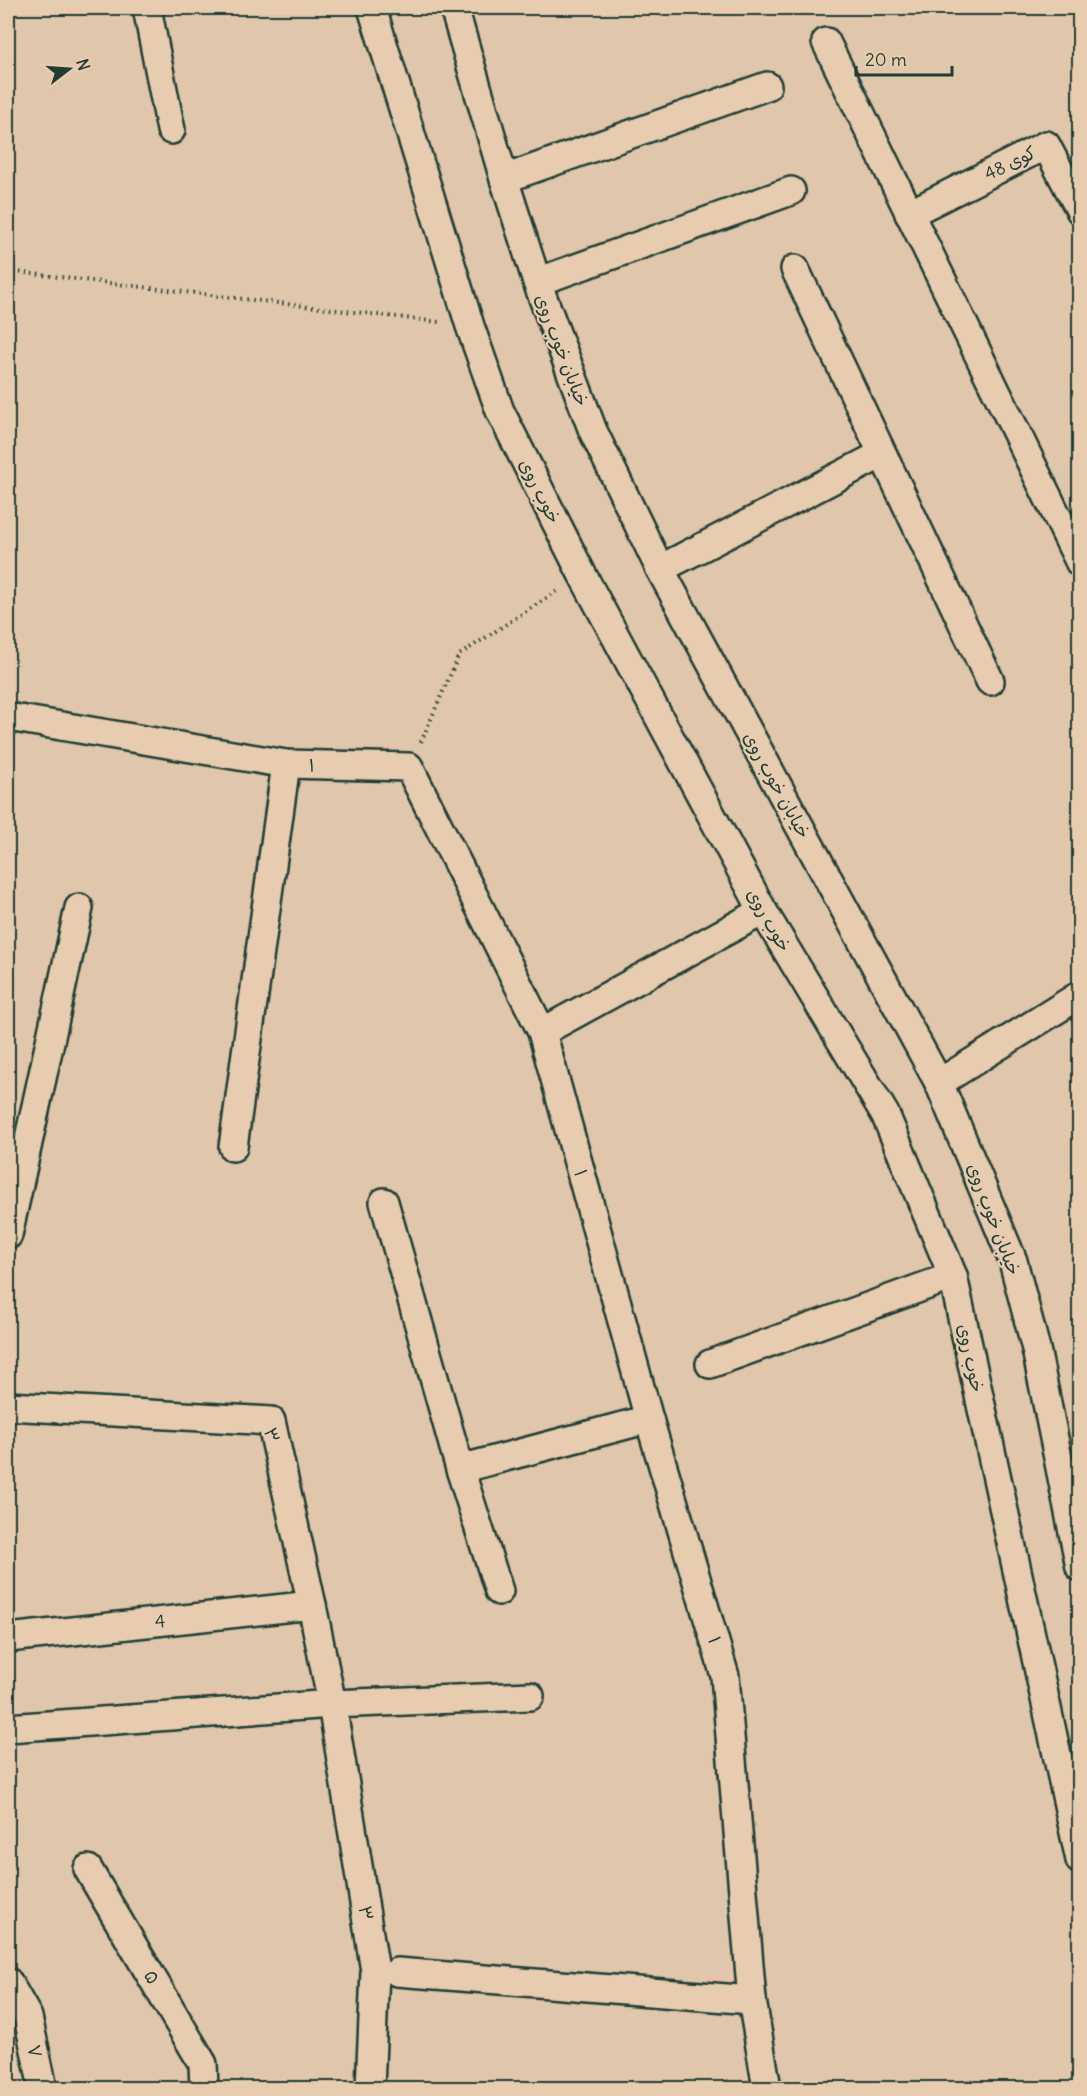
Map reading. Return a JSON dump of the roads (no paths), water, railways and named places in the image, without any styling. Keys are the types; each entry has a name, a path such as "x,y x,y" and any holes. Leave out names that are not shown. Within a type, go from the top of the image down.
{"street":[{"path":"147,8 171,130"},
{"name":"خوب روی","path":"372,8 470,326 500,411 582,574 763,912 885,1114 953,1276 1080,1860"},
{"name":"خیابان خوب روی","path":"454,8 537,282 593,431 660,569 939,1083 1013,1261 1036,1349 1080,1567"},
{"path":"826,42 1080,563"},
{"path":"504,179 767,86"},
{"name":"کوی 48","path":"909,214 1046,145 1080,210"},
{"path":"537,282 792,191"},
{"path":"795,269 990,681"},
{"path":"660,569 882,454"},
{"name":"۱","path":"8,717 286,764 409,767 542,1032 649,1419 725,1676 752,2000 767,2088"},
{"path":"233,1147 286,764"},
{"path":"8,1235 80,908"},
{"path":"542,1032 763,912"},
{"path":"939,1083 1080,995"},
{"path":"384,1202 460,1468 499,1591"},
{"path":"710,1364 953,1276"},
{"name":"۳","path":"8,1406 271,1421 332,1704 375,1971 370,2088"},
{"path":"460,1468 649,1419"},
{"name":"4","path":"8,1638 312,1605"},
{"path":"8,1728 332,1704 530,1696"},
{"name":"۵","path":"88,1869 202,2064 204,2088"},
{"path":"396,1972 752,2000"},
{"name":"۷","path":"8,1982 28,2017 43,2088"}]}
